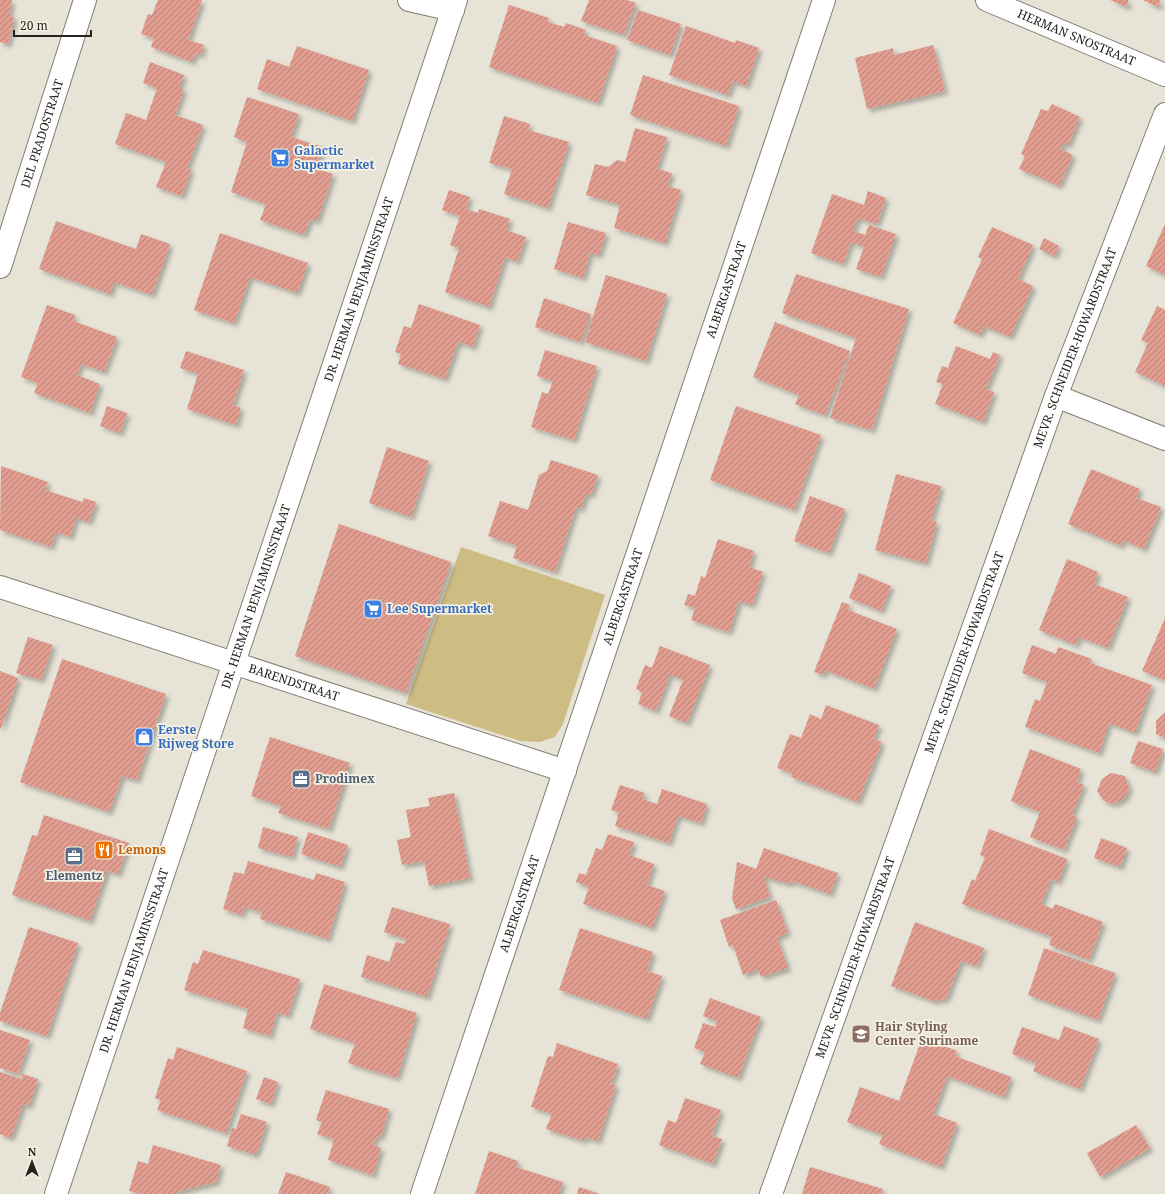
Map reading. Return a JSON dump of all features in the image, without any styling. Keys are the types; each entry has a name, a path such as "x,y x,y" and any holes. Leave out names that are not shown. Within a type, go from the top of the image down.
{"street":[{"name":"DEL PRADOSTRAAT","path":"0,267 6,229 84,0"},
{"path":"409,0 454,5"},
{"name":"ALBERGASTRAAT","path":"422,1194 824,0"},
{"name":"HERMAN SNOSTRAAT","path":"987,0 1165,75"},
{"name":"DR. HERMAN BENJAMINSSTRAAT","path":"56,1194 454,5"},
{"name":"MEVR. SCHNEIDER-HOWARDSTRAAT","path":"771,1194 1056,396 1165,114"},
{"path":"1056,396 1165,439"},
{"name":"BARENDSTRAAT","path":"0,588 565,771"}],"shaded area":[{"path":"461,547 605,595 563,724 555,737 540,742 520,741 406,704"}],"building":[{"path":"0,0 12,0 9,16 14,17 8,44 0,42"},
{"path":"158,0 202,0 188,40 204,45 201,55 195,53 192,62 151,47 154,38 141,34 148,14 152,15"},
{"path":"589,0 627,0 636,3 624,35 581,21"},
{"path":"1110,0 1129,0 1126,7"},
{"path":"1143,0 1161,0 1158,7"},
{"path":"509,5 549,18 548,22 564,27 566,23 586,30 584,35 617,46 598,103 489,67"},
{"path":"638,10 681,24 670,55 627,40"},
{"path":"686,26 735,43 736,40 759,48 746,86 733,81 728,95 669,75"},
{"path":"933,45 945,91 867,109 855,58 893,48 894,55"},
{"path":"297,46 369,70 352,121 257,89 267,59 289,67"},
{"path":"150,62 184,75 179,88 184,89 175,115 203,125 187,168 191,169 182,196 156,187 166,162 115,144 126,113 146,120 157,88 143,83"},
{"path":"643,75 739,106 726,146 630,115"},
{"name":"Galactic Supermarket","path":"247,97 299,114 291,137 323,147 315,168 333,174 317,221 310,219 304,235 260,220 266,204 231,192 247,142 234,137"},
{"path":"1052,104 1080,117 1068,145 1063,143 1061,149 1073,155 1059,186 1019,169 1025,156 1021,154 1041,109 1048,111"},
{"path":"504,116 530,124 528,130 569,142 548,208 504,194 512,169 489,163"},
{"path":"635,128 667,137 657,169 672,173 667,186 681,190 665,243 614,228 620,205 586,195 595,164 608,167 617,160 625,162"},
{"path":"449,190 470,197 466,209 478,213 479,209 510,219 506,230 526,237 517,262 505,257 489,307 445,292 459,248 450,245 460,216 442,210"},
{"path":"868,191 886,198 877,224 858,218 853,231 865,235 869,225 896,234 881,277 856,269 864,247 851,242 843,264 811,253 832,194 864,205"},
{"path":"56,221 136,249 141,234 170,244 152,295 114,282 110,294 39,269"},
{"path":"568,222 606,233 599,255 590,253 583,278 554,269"},
{"path":"1165,224 1165,275 1146,266"},
{"path":"992,227 1033,245 1018,279 1033,286 1010,337 984,326 980,335 953,323 982,259 978,257"},
{"path":"220,233 308,263 297,293 250,277 234,323 194,310"},
{"path":"1044,238 1059,246 1054,256 1039,249"},
{"path":"796,274 909,309 872,430 830,418 856,338 782,313"},
{"path":"606,275 667,294 646,361 585,342"},
{"path":"544,298 591,314 581,342 535,327"},
{"path":"419,304 480,325 473,347 458,342 445,379 398,364 401,354 395,352 404,326 411,328"},
{"path":"47,305 75,315 73,321 117,337 104,372 81,364 77,375 100,384 90,413 34,393 38,383 21,377"},
{"path":"1157,306 1165,310 1165,386 1135,372 1148,343 1141,340"},
{"path":"775,322 850,351 825,415 795,404 799,395 753,377"},
{"path":"956,346 990,359 993,352 1000,355 986,389 994,392 983,422 935,404 943,384 936,382 942,366 948,368"},
{"path":"545,350 597,366 574,440 531,427 542,392 548,394 553,381 537,376"},
{"path":"186,351 244,370 233,405 241,408 236,425 187,409 198,374 180,368"},
{"path":"107,406 127,413 120,433 100,426"},
{"path":"736,406 821,435 794,510 710,480"},
{"path":"387,447 429,461 411,517 369,503"},
{"path":"551,460 598,475 591,495 586,494 581,509 576,507 555,572 513,558 517,546 488,536 500,501 528,510 539,475 547,471"},
{"path":"1,466 48,482 45,490 82,502 84,498 96,502 89,522 76,518 70,537 56,532 51,547 0,530"},
{"path":"1091,469 1140,489 1136,498 1161,507 1144,549 1123,540 1121,546 1068,524"},
{"path":"896,474 941,486 931,521 937,522 926,563 875,550"},
{"path":"810,496 845,509 829,553 794,541"},
{"name":"Lee Supermarket","path":"339,524 451,562 406,693 295,656"},
{"path":"718,539 754,551 749,567 763,572 752,605 739,601 729,632 691,620 695,608 684,605 688,594 695,596 701,576 705,578"},
{"path":"1067,559 1098,572 1094,584 1128,597 1108,648 1079,637 1076,645 1039,630"},
{"path":"859,573 891,586 881,611 849,598"},
{"path":"842,602 850,605 848,610 897,629 874,689 825,670 823,675 814,672"},
{"path":"1165,618 1165,680 1142,671"},
{"path":"28,637 53,645 41,680 16,673"},
{"path":"1032,645 1056,654 1058,647 1092,659 1090,663 1152,685 1135,733 1109,723 1099,753 1025,727 1035,699 1040,701 1047,682 1022,673"},
{"path":"660,646 710,665 687,723 669,716 683,680 670,674 656,711 638,704 642,693 636,688 645,665 652,668"},
{"path":"62,659 166,694 137,780 122,776 109,812 20,782"},
{"path":"0,671 18,678 1,729 0,728"},
{"path":"826,705 879,725 874,739 882,742 858,802 791,777 792,773 777,768 790,734 801,738 810,714 821,719"},
{"path":"1164,713 1165,738 1156,734 1156,721"},
{"name":"Prodimex","path":"270,737 350,763 329,829 278,813 281,806 251,796"},
{"path":"1138,741 1163,749 1155,772 1130,763"},
{"path":"1030,749 1081,769 1077,782 1084,785 1072,815 1077,817 1064,850 1030,837 1040,812 1011,801"},
{"path":"1111,773 1125,776 1129,789 1125,798 1114,804 1104,801 1097,791 1102,779"},
{"path":"620,785 645,793 642,799 657,804 662,789 707,804 701,823 678,816 669,843 615,826 619,812 611,810"},
{"path":"454,793 470,878 429,886 424,861 402,865 397,840 411,837 406,810 430,806 428,798"},
{"name":"Elementz","path":"44,815 129,843 118,874 107,870 90,921 12,895 32,835 37,836"},
{"path":"263,827 298,837 292,857 258,848"},
{"path":"989,829 1067,859 1058,882 1051,879 1041,904 1053,909 1055,904 1103,922 1089,960 1049,945 1052,937 962,904 972,879 975,881 985,857 980,855"},
{"path":"308,832 348,845 340,867 301,854"},
{"path":"608,834 634,842 629,855 654,864 647,885 665,891 652,928 583,904 589,887 576,882 579,873 586,875 596,848 602,850"},
{"path":"1101,838 1127,848 1120,867 1094,858"},
{"path":"764,848 838,873 830,894 792,881 790,884 764,877 770,897 736,909 732,898 737,862 756,869"},
{"path":"248,861 314,880 316,873 345,882 328,939 260,919 262,912 244,907 242,915 223,909 234,872 244,874"},
{"path":"776,900 788,933 777,937 788,968 761,977 758,969 743,975 733,945 729,947 720,920"},
{"path":"392,907 450,924 427,997 361,977 367,955 389,962 396,942 404,944 406,939 384,932"},
{"path":"915,922 984,948 977,966 961,961 946,999 933,1001 891,986"},
{"path":"29,927 78,943 47,1036 0,1021 0,1013"},
{"path":"580,928 653,952 647,971 662,976 647,1019 559,990"},
{"path":"1044,948 1115,973 1098,1020 1028,995"},
{"path":"203,950 300,979 288,1016 277,1012 270,1036 243,1028 248,1009 184,990 193,962 198,964"},
{"path":"324,984 417,1013 397,1078 348,1063 355,1043 310,1029"},
{"path":"710,998 761,1017 738,1078 700,1064 705,1052 694,1048 703,1023 715,1027 717,1021 703,1016"},
{"path":"1064,1026 1099,1039 1080,1089 1033,1071 1036,1063 1012,1054 1022,1027 1059,1040"},
{"path":"0,1030 30,1040 18,1074 0,1068"},
{"path":"922,1038 957,1051 955,1056 1011,1077 1004,1097 947,1076 933,1114 957,1123 941,1167 879,1144 883,1135 847,1122 860,1087 899,1101"},
{"path":"557,1043 618,1064 611,1084 616,1085 598,1141 585,1137 584,1141 546,1129 552,1114 531,1107 548,1056 553,1057"},
{"path":"177,1047 247,1071 226,1133 157,1110 161,1100 155,1098 168,1058 173,1060"},
{"path":"0,1072 21,1079 23,1074 38,1079 29,1106 23,1104 11,1138 0,1134"},
{"path":"264,1077 278,1082 271,1104 256,1099"},
{"path":"326,1090 389,1109 381,1137 377,1136 373,1145 381,1148 373,1175 328,1160 334,1139 317,1134 322,1122 316,1120"},
{"path":"685,1098 721,1110 712,1136 722,1139 713,1164 659,1145 668,1120 676,1123"},
{"path":"241,1114 267,1122 256,1155 227,1146 232,1128 236,1129"},
{"path":"1136,1125 1150,1148 1100,1177 1087,1153"},
{"path":"153,1145 221,1165 216,1182 177,1192 176,1194 141,1194 129,1191 138,1161 148,1164"},
{"path":"489,1151 518,1161 516,1167 563,1182 559,1194 475,1194"},
{"path":"810,1167 883,1189 882,1194 802,1194"},
{"path":"286,1172 330,1187 327,1194 278,1194"},
{"path":"579,1187 600,1194 577,1194"}],"place":[{"name":"Galactic Supermarket","path":"280,158"},
{"name":"Lee Supermarket","path":"373,609"},
{"name":"Eerste Rijweg Store","path":"144,737"},
{"name":"Prodimex","path":"301,779"},
{"name":"Lemons","path":"104,850"},
{"name":"Elementz","path":"74,856"},
{"name":"Hair Styling Center Suriname","path":"861,1034"}]}
